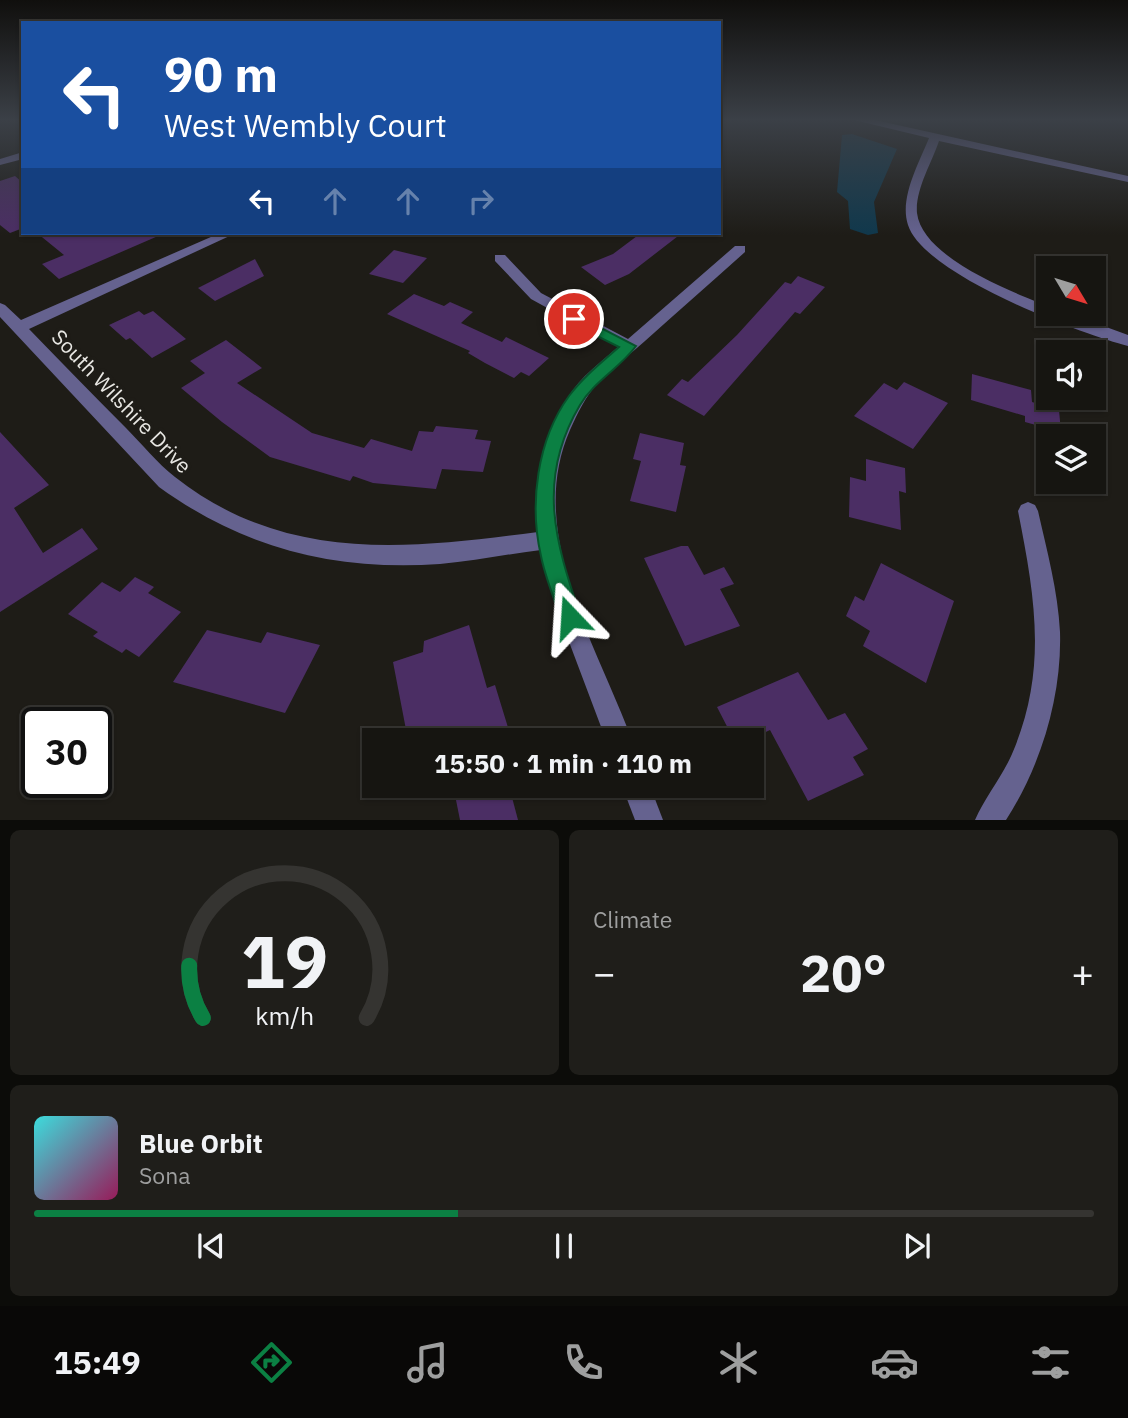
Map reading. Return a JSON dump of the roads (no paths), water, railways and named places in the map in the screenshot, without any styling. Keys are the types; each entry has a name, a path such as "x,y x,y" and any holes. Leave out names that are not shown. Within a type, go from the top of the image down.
{"street":[{"path":"928,158 911,211 914,227 946,262 1036,306"},
{"path":"1027,158 1128,179"},
{"path":"19,327 226,235"},
{"path":"613,728 561,593 548,540 544,492 552,450 573,402 590,381 740,248"},
{"path":"500,258 536,296 628,346"},
{"name":"South Wilshire Drive","path":"0,308 166,481 191,501 229,522 279,541 328,550 393,556 441,554 548,540"},
{"path":"1088,326 1128,341"},
{"path":"989,820 1025,754 1040,706 1048,649 1045,603 1028,511"},
{"path":"641,798 649,820"}],"water":[{"path":"840,158 893,158 874,202 878,233 868,235 850,229 848,201 837,192"}]}
